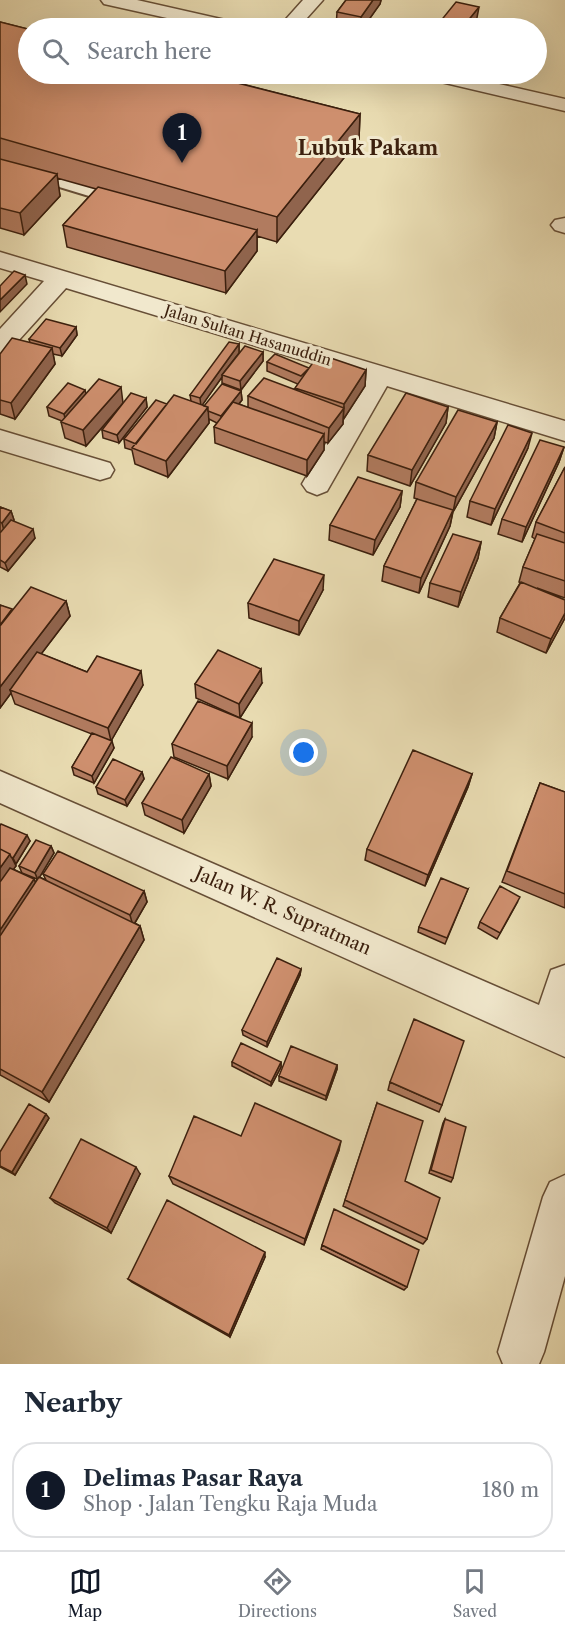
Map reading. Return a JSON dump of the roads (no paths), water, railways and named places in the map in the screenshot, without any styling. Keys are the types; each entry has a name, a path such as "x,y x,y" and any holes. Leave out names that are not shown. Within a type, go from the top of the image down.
{"street":[{"path":"111,0 191,18"},
{"path":"297,18 313,0"},
{"path":"474,84 565,105"},
{"name":"Jalan Sultan Hasanuddin","path":"0,260 565,431"},
{"path":"0,345 60,279"},
{"path":"317,484 380,375"},
{"path":"0,440 100,470"},
{"name":"Jalan W. R. Supratman","path":"0,786 558,1034"},
{"path":"558,1034 565,984"},
{"path":"521,1352 565,1197"}],"lane":[{"path":"0,164 136,205"}],"place":[{"name":"Delimas Pasar Raya","path":"182,163"}],"district":[{"name":"Lubuk Pakam","path":"368,148"}]}
